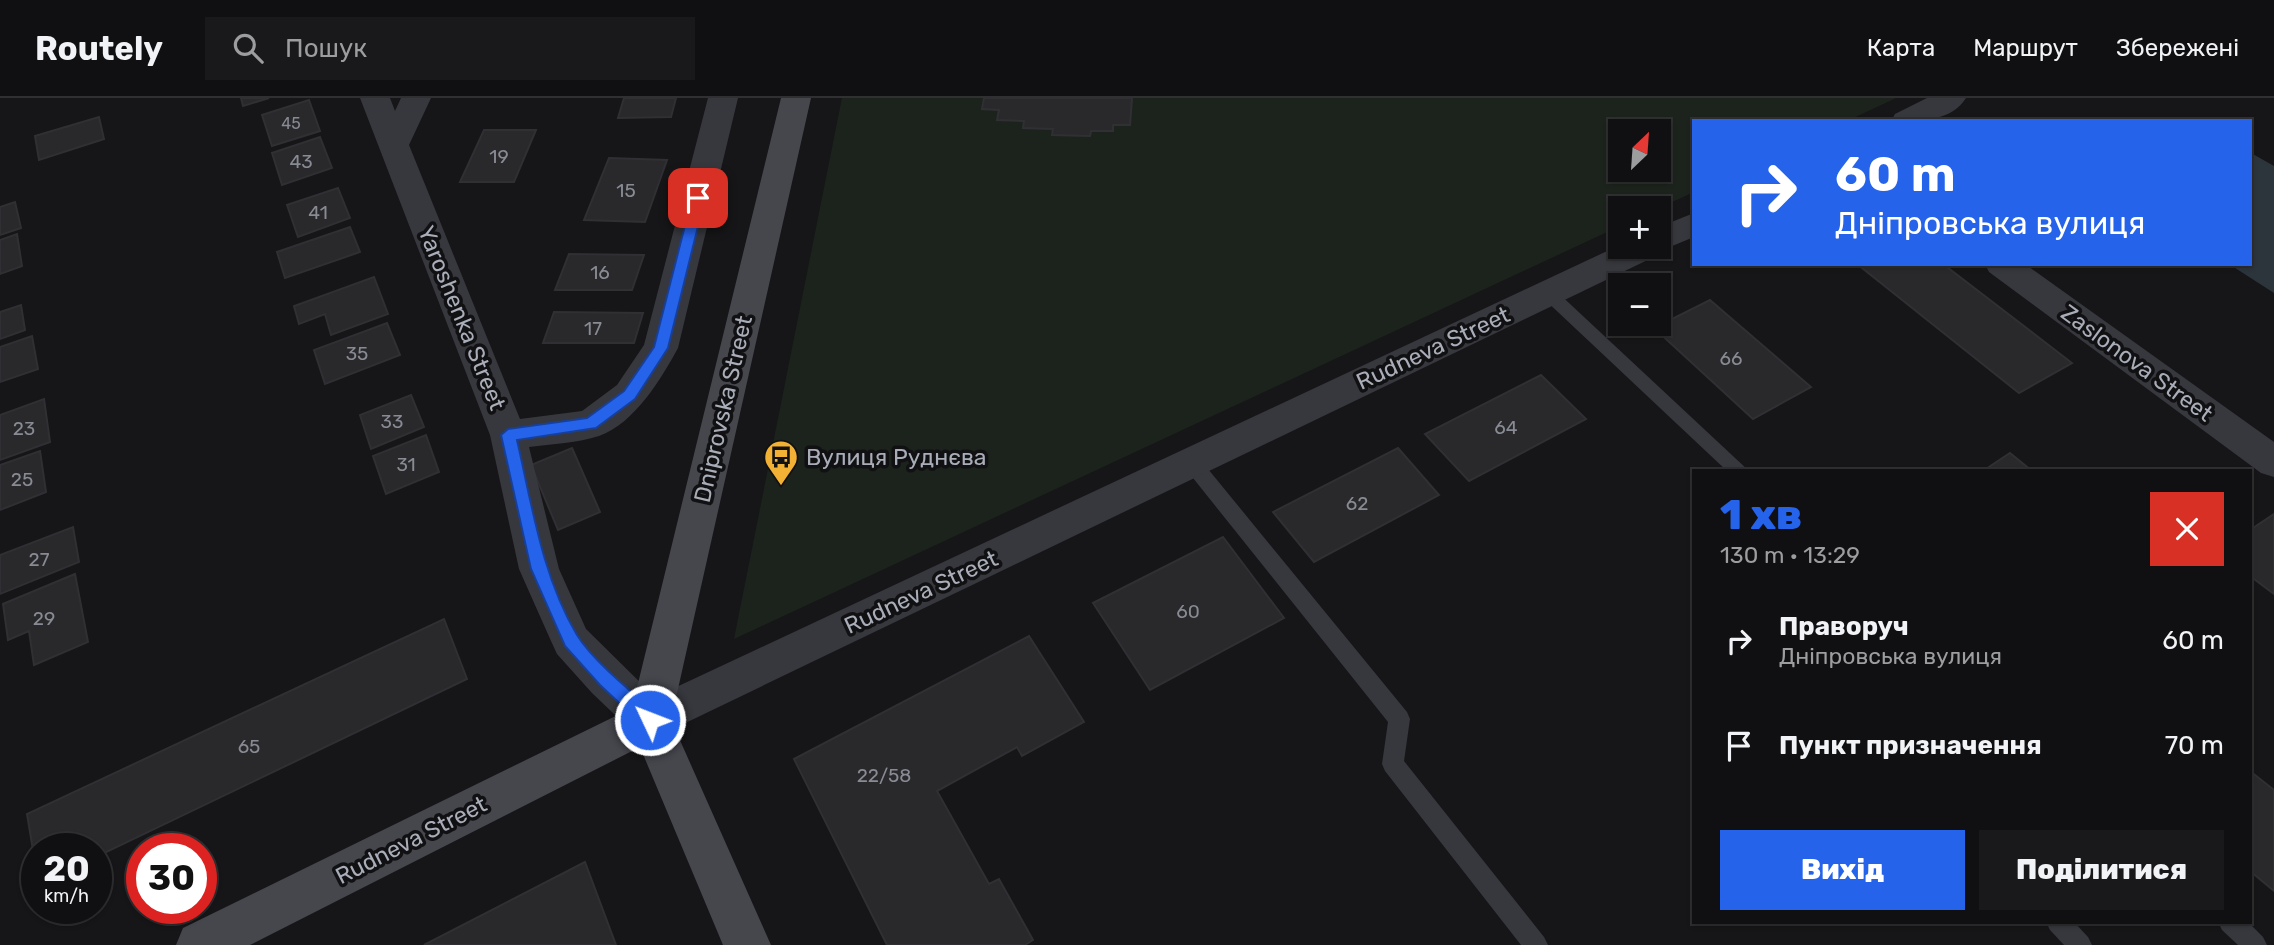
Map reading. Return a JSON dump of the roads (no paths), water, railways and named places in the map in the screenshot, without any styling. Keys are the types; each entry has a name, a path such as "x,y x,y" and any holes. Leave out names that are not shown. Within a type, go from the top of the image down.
{"street":[{"name":"Yaroshenka Street","path":"375,98 508,435 539,569 571,641 607,680 650,720 747,945"},
{"path":"394,145 416,98"},
{"path":"508,435 591,424 630,395 661,348 723,98"},
{"name":"Dniprovska Street","path":"650,720 796,98"},
{"path":"1910,119 1951,98"},
{"path":"1671,235 1692,225"},
{"name":"Rudneva Street","path":"200,945 650,720 1620,259"},
{"name":"Zaslonova Street","path":"2004,266 2274,462"}],"lane":[{"path":"1548,293 1738,469"},
{"path":"1192,463 1399,719 1394,764 1536,945"},
{"path":"2060,924 2080,945"},
{"path":"2232,924 2255,945"}],"place":[{"name":"Вулиця Руднєва","path":"781,487"}]}
